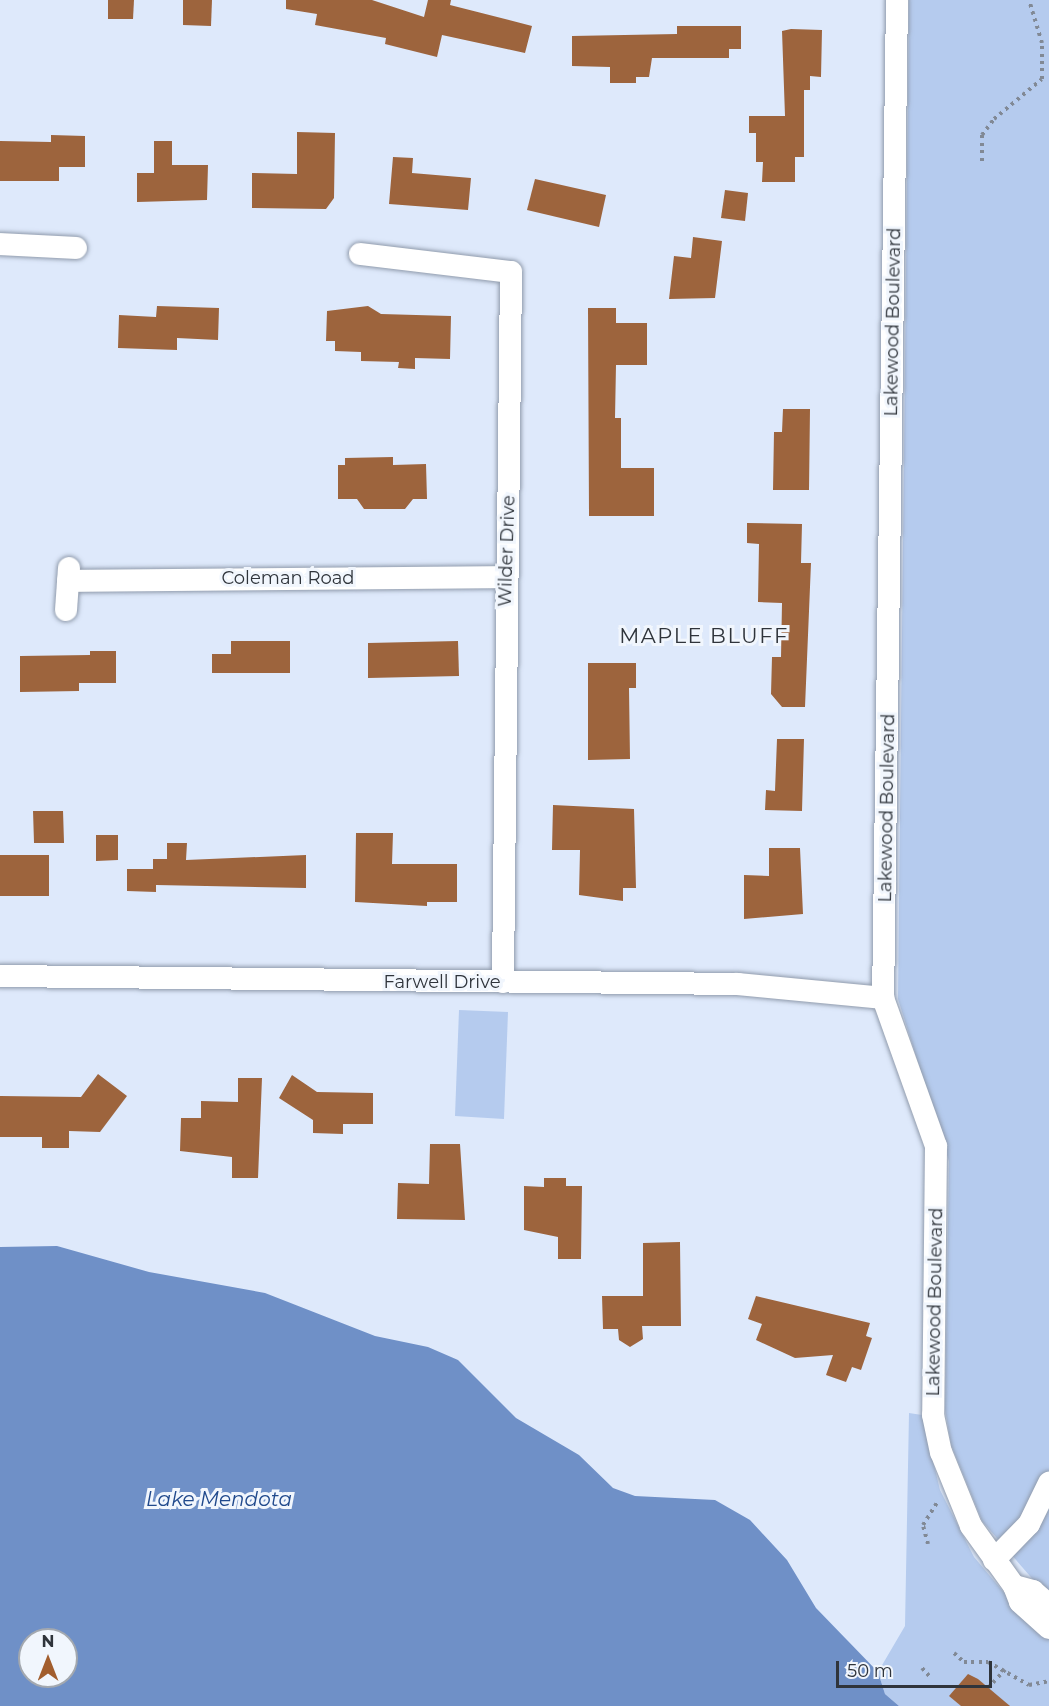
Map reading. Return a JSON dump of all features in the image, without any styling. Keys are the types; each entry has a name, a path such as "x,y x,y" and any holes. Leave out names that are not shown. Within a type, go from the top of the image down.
{"street":[{"name":"Lakewood Boulevard","path":"897,0 883,998 892,1036 936,1146 935,1425 951,1484 994,1560 1014,1586 1020,1602 1049,1628"},
{"path":"0,243 76,248"},
{"name":"Wilder Drive","path":"360,254 511,272 503,982"},
{"name":"Coleman Road","path":"66,610 68,574 507,577"},
{"name":"Farwell Drive","path":"0,976 738,984 883,998"},
{"path":"994,1560 1029,1524 1049,1483"},
{"name":"Lakewood Boulevard","path":"1014,1586 1033,1591 1049,1605"}],"path":[{"path":"1029,0 1042,43 1042,79"},
{"path":"982,161 982,135 1049,74"},
{"path":"928,1544 923,1525 937,1503"},
{"path":"954,1653 964,1662 988,1662 1029,1685 1049,1681"},
{"path":"922,1668 930,1677"},
{"path":"988,1688 1005,1670"}],"shaded area":[{"path":"909,0 1049,0 1049,1598 982,1521 951,1445 945,1409 949,1161 898,999"},
{"path":"459,1010 508,1012 504,1119 455,1116"},
{"path":"909,1413 922,1415 940,1490 974,1557 1028,1621 1049,1634 1049,1706 899,1706 885,1694 878,1672 905,1626"}],"water":[{"name":"Lake Mendota","path":"57,1246 149,1272 265,1293 375,1336 428,1347 458,1360 516,1418 579,1455 613,1488 635,1496 715,1500 750,1520 787,1560 816,1608 878,1672 885,1694 899,1706 0,1706 0,1247"}],"building":[{"path":"108,0 134,0 133,19 108,19"},
{"path":"183,0 212,0 211,26 183,25"},
{"path":"286,0 372,0 424,17 428,0 451,0 450,5 532,26 525,53 442,35 437,57 385,44 386,38 315,25 317,14 286,9"},
{"path":"677,26 741,26 741,49 729,49 729,58 652,58 649,77 636,77 636,83 610,83 610,67 572,66 572,36 677,34"},
{"path":"822,30 821,77 810,76 810,90 804,90 804,157 795,157 795,182 762,182 763,162 756,162 756,133 749,133 749,116 785,116 782,31"},
{"path":"297,132 335,133 334,198 326,209 252,208 252,173 297,174"},
{"path":"51,135 85,136 85,167 59,167 59,181 0,181 0,141 51,142"},
{"path":"154,141 172,141 172,165 208,165 207,200 137,202 137,173 154,173"},
{"path":"393,157 413,158 412,173 471,178 468,210 389,204"},
{"path":"535,179 606,195 599,227 527,210"},
{"path":"725,190 748,193 745,221 721,218"},
{"path":"693,237 722,241 715,298 669,299 674,256 691,258"},
{"path":"157,306 219,308 218,340 177,338 177,350 118,348 119,315 156,317"},
{"path":"368,306 381,314 451,316 450,359 415,358 415,369 398,368 399,362 361,361 361,352 335,351 335,341 326,341 327,311"},
{"path":"588,308 616,308 616,323 647,323 647,365 616,365 615,418 621,418 621,468 654,468 654,516 589,516"},
{"path":"783,409 810,409 809,490 773,490 774,432 782,432"},
{"path":"393,457 393,465 426,464 427,499 413,499 405,509 364,509 357,499 338,499 338,465 345,465 345,458"},
{"path":"747,523 802,524 801,563 811,563 805,707 782,707 771,694 772,657 781,657 782,603 758,602 759,544 747,543"},
{"path":"231,641 290,641 290,673 212,673 212,654 231,654"},
{"path":"458,641 459,676 368,678 368,643"},
{"path":"90,651 116,651 116,683 79,683 79,691 20,692 20,656 90,655"},
{"path":"588,663 636,663 636,688 629,688 630,759 588,760"},
{"path":"777,739 804,739 802,811 765,810 766,790 775,791"},
{"path":"553,805 634,809 636,888 623,888 623,901 579,895 580,850 552,850"},
{"path":"33,811 63,811 64,843 34,843"},
{"path":"356,833 393,833 392,864 457,864 457,902 427,902 427,906 355,902"},
{"path":"96,835 118,835 118,860 96,861"},
{"path":"167,843 187,843 186,860 306,855 306,888 156,885 156,892 127,891 127,869 153,869 153,859 167,859"},
{"path":"769,848 800,848 803,914 744,919 744,875 769,876"},
{"path":"0,855 49,855 49,896 0,896"},
{"path":"98,1074 127,1096 100,1132 69,1131 69,1148 42,1148 42,1137 0,1137 0,1096 81,1097"},
{"path":"292,1075 317,1092 373,1093 373,1124 343,1124 343,1134 313,1133 313,1120 279,1098"},
{"path":"238,1078 262,1078 258,1178 232,1178 232,1157 180,1151 181,1118 201,1118 201,1101 238,1102"},
{"path":"430,1144 460,1144 465,1220 397,1219 398,1183 429,1184"},
{"path":"544,1178 566,1178 566,1186 582,1186 581,1259 558,1259 558,1237 524,1230 524,1186 544,1187"},
{"path":"680,1242 681,1326 642,1326 643,1339 630,1347 619,1340 618,1329 603,1329 602,1296 643,1296 643,1243"},
{"path":"756,1296 870,1323 866,1336 872,1338 861,1370 852,1367 846,1382 826,1375 833,1355 795,1358 756,1340 762,1324 748,1319"},
{"path":"968,1674 978,1679 1010,1706 961,1706 949,1696"}],"district":[{"name":"MAPLE BLUFF","path":"704,636"}]}
